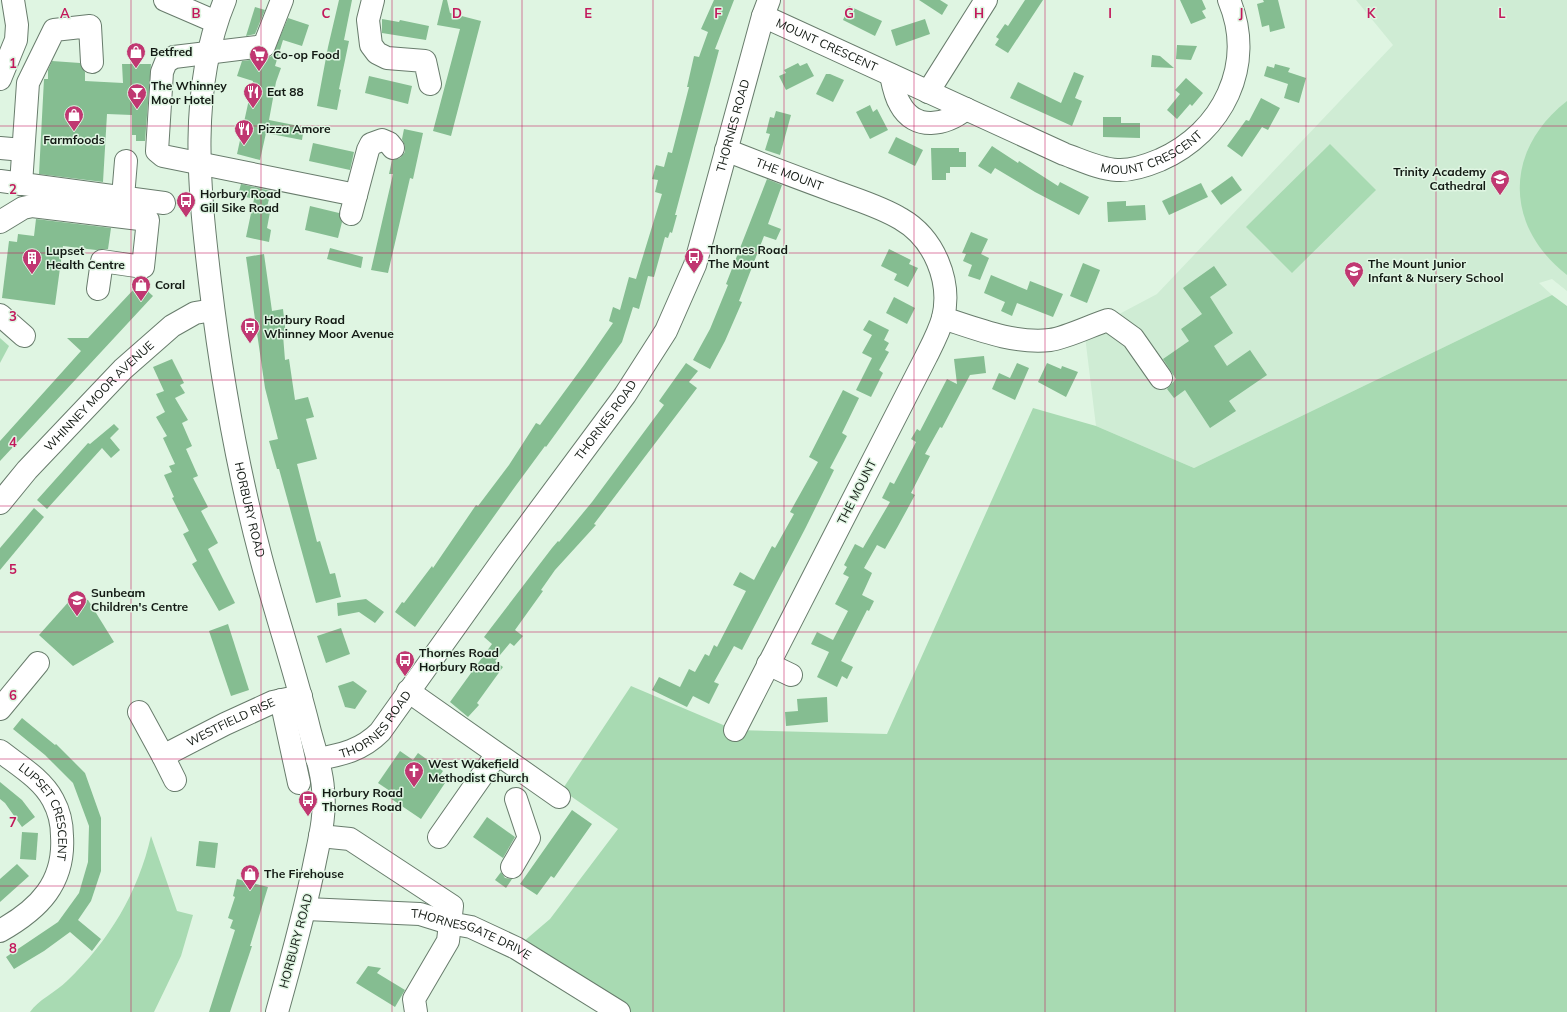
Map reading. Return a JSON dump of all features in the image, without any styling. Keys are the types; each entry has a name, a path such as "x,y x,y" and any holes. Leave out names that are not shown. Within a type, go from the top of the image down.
{"main road":[{"path":"0,79 16,40 17,25 13,0"},
{"path":"164,0 216,22"},
{"name":"HORBURY ROAD","path":"225,0 216,22 208,52 200,112 199,163 213,310 227,409 291,698 317,759 323,787 324,813 306,909 277,1012"},
{"path":"282,0 264,46 174,56 166,62 162,72 157,151 163,156 356,194 371,144 382,140 389,143 392,148"},
{"path":"373,0 368,20 370,45 377,53 387,58 425,61 430,84"},
{"path":"928,92 986,0"},
{"name":"MOUNT CRESCENT","path":"766,8 891,75 1064,154 1090,164 1117,170 1147,166 1169,156 1189,143 1204,129 1219,111 1230,92 1237,70 1240,52 1236,18 1230,0"},
{"name":"THORNES ROAD","path":"317,759 343,754 370,742 380,732 507,554 625,395 666,331 695,265 766,8"},
{"path":"92,62 90,26 54,30 28,83 23,150 10,182 164,203"},
{"name":"MOUNT CRESCENT","path":"891,75 899,104 906,113 916,120 927,124 938,123 947,121 966,109"},
{"path":"0,148 23,150"},
{"name":"THE MOUNT","path":"726,150 867,203 900,218 913,227 932,251 940,267 944,284 945,301 943,318 926,358 735,730"},
{"path":"123,197 126,161"},
{"path":"0,222 23,208 32,206 148,220 143,267 102,261 98,289"},
{"name":"WHINNEY MOOR AVENUE","path":"0,503 27,470 123,369 172,326 195,313 213,310"},
{"path":"0,315 24,336"},
{"path":"943,318 990,333 1033,340 1052,340 1108,320 1133,338 1161,378"},
{"path":"0,709 38,663"},
{"path":"768,664 791,675"},
{"path":"408,691 559,797"},
{"path":"291,698 299,783"},
{"name":"WESTFIELD RISE","path":"163,756 225,724 273,702 291,698"},
{"path":"139,712 176,780"},
{"name":"LUPSET CRESCENT","path":"0,751 39,782 53,800 62,823 63,851 58,874 49,891 39,904 20,920 0,931"},
{"path":"439,837 497,754"},
{"path":"512,867 530,838 512,806 531,778"},
{"path":"320,836 350,839 419,882 452,906 448,941 414,999 416,1012"},
{"name":"THORNESGATE DRIVE","path":"306,909 420,914 449,923 471,927 516,948 619,1012"}],"shaded area":[{"name":"The Mount Junior Infant & Nursery School","path":"1356,0 1567,0 1567,291 1552,279 1539,283 1552,295 1194,468 1096,426 1084,328 1108,320 1157,294 1393,45"}],"green space":[{"path":"1567,101 1567,275 1546,255 1532,234 1523,211 1520,188 1523,165 1532,142 1546,121"},
{"path":"1330,144 1376,190 1292,273 1246,227"},
{"path":"1552,295 1567,306 1567,1012 619,1012 516,948 550,919 618,829 562,790 631,686 735,730 887,734 1033,408 1096,426 1194,468"},
{"path":"0,338 9,346 0,363"},
{"path":"151,836 177,911 193,915 181,956 154,1012 30,1012 58,989 82,966 109,933 130,896 145,857"}],"building":[{"path":"339,0 352,0 344,40 349,41 339,89 341,90 337,110 317,106 328,47"},
{"path":"443,0 447,0 450,13 481,21 451,136 433,131 460,29 437,25"},
{"path":"714,0 734,0 715,49 719,50 675,215 677,215 672,233 670,232 668,238 665,237 654,277 648,276 639,309 633,307 622,342 546,447 545,446 517,484 415,627 395,612 402,602 404,603 432,566 433,568 476,505 478,506 509,465 536,423 540,425 584,365 613,323 609,321 613,307 620,310 629,277 636,279 662,194 655,192 658,180 652,179 656,165 664,167 668,152 672,153 689,87 687,87 694,56 699,57 708,32 701,29"},
{"path":"919,0 940,0 948,5 942,15"},
{"path":"1025,0 1043,0 1008,53 995,45 999,39 996,37 1005,24 1008,26"},
{"path":"1180,0 1202,0 1206,9 1202,11 1206,18 1191,24"},
{"path":"1263,0 1278,0 1285,28 1270,32 1269,25 1262,27 1257,4 1264,2"},
{"path":"849,6 882,21 875,36 843,20"},
{"path":"255,7 265,10 255,34 246,36"},
{"path":"288,18 309,25 302,46 283,40 275,66 281,68 276,82 269,120 304,127 302,140 266,133 260,160 237,154 253,81 237,76 242,61 272,56"},
{"path":"382,19 399,22 400,20 429,26 426,40 382,33"},
{"path":"925,19 930,34 896,46 891,30"},
{"path":"1177,45 1197,46 1191,60 1176,59"},
{"path":"1152,55 1160,56 1174,68 1151,67"},
{"name":"Farmfoods","path":"52,61 80,63 85,72 85,81 123,83 122,64 151,64 145,141 136,141 136,135 132,135 132,115 107,114 103,182 39,174 44,79 48,79 48,70"},
{"path":"798,63 800,66 807,63 814,76 786,90 779,76 786,73 784,70"},
{"path":"1275,64 1290,68 1288,72 1306,78 1299,103 1284,98 1288,84 1264,76 1267,66 1274,68"},
{"path":"1074,72 1084,76 1075,98 1082,101 1072,126 1010,98 1018,82 1061,103"},
{"path":"826,74 830,74 844,80 833,102 816,94"},
{"path":"369,76 412,86 408,104 365,93"},
{"path":"1186,78 1203,93 1192,106 1190,104 1177,119 1167,110 1180,94 1175,90"},
{"path":"1261,98 1280,108 1268,130 1262,127 1242,157 1227,146 1246,120 1249,121"},
{"path":"870,105 873,112 877,109 888,130 870,139 856,112"},
{"path":"776,111 791,115 780,155 765,150 770,134 766,133 770,117 774,118"},
{"path":"1103,117 1121,117 1121,123 1140,123 1140,138 1103,137"},
{"path":"404,129 423,133 413,179 410,178 388,273 371,270 393,174 389,174 392,160 400,158 405,152 405,146 402,139"},
{"path":"896,137 923,150 915,166 888,153"},
{"path":"313,143 354,152 350,170 309,161"},
{"path":"992,146 1058,186 1060,182 1089,197 1079,215 1035,192 995,168 991,174 978,166"},
{"path":"931,148 959,148 959,152 966,152 966,167 950,167 950,173 946,173 946,180 932,180"},
{"path":"1232,176 1242,190 1221,205 1211,191"},
{"path":"767,179 782,185 768,224 781,229 776,240 764,236 739,301 742,302 725,341 710,369 693,360 710,329 728,285 726,284"},
{"path":"1201,183 1208,197 1169,215 1162,201"},
{"path":"241,184 271,191 266,211 270,212 267,228 271,230 269,242 246,237 254,199 238,195"},
{"path":"1126,201 1126,206 1145,205 1146,220 1108,222 1107,202"},
{"path":"310,206 339,213 342,222 338,238 305,230"},
{"name":"Lupset Health Centre","path":"36,219 111,228 108,249 96,250 63,246 55,305 2,298 9,241 17,242 18,234 34,236"},
{"path":"971,232 988,239 981,254 989,258 980,280 968,276 972,265 963,261 966,254 962,253"},
{"path":"330,248 363,257 361,268 327,259"},
{"path":"889,249 911,260 909,264 918,268 908,287 894,280 897,274 881,266"},
{"path":"264,254 272,311 283,309 286,335 283,335 285,360 289,359 295,400 308,397 314,417 306,419 317,459 297,464 317,542 320,541 330,574 335,573 341,597 316,603 279,469 277,469 269,441 278,439 265,388 246,257"},
{"path":"1083,263 1100,270 1087,303 1070,296"},
{"path":"1214,266 1227,285 1210,297 1233,333 1214,346 1227,366 1250,350 1267,375 1229,401 1236,411 1210,428 1185,390 1174,398 1167,389 1176,379 1163,359 1189,341 1181,329 1202,314 1183,288"},
{"path":"991,275 1027,290 1030,281 1063,294 1053,317 1017,303 1012,316 1001,311 1005,302 984,293"},
{"path":"135,288 140,292 144,288 153,296 0,461 0,441 81,351 67,338 88,338"},
{"path":"894,297 915,308 907,324 886,313"},
{"path":"869,320 889,330 884,340 889,343 885,350 889,352 879,370 883,373 871,397 856,390 872,358 862,353 872,335 863,330"},
{"path":"984,356 986,373 970,375 942,428 940,427 925,454 930,456 911,493 915,495 897,528 885,549 877,545 864,568 872,573 862,595 874,601 869,611 867,610 841,661 853,667 847,679 842,676 837,687 817,677 829,652 811,644 817,632 833,640 848,611 835,604 849,577 843,574 847,567 844,565 855,544 863,548 890,502 882,498 890,482 894,484 916,442 911,439 917,429 920,431 947,379 957,384 954,359"},
{"path":"172,359 184,383 180,385 185,393 175,398 188,420 182,423 192,446 186,449 198,476 193,478 208,507 201,511 218,543 208,549 235,603 219,611 192,564 197,561 183,534 189,531 172,498 174,497 164,475 172,472 169,466 175,464 163,438 167,436 156,417 165,412 156,394 164,391 153,367"},
{"path":"686,363 698,371 689,382 697,388 594,524 596,525 555,570 541,590 543,591 515,630 523,636 514,646 510,643 495,661 503,667 477,703 479,705 468,717 450,702 492,644 484,637 552,548 558,541 559,542 592,502 664,405 659,401"},
{"path":"1017,363 1029,368 1015,400 992,389 999,373 1010,378"},
{"path":"1047,363 1061,369 1062,366 1078,372 1066,397 1038,382"},
{"path":"843,390 859,398 842,433 847,436 830,468 834,470 742,650 734,646 714,682 719,684 709,704 693,696 687,707 652,690 659,677 680,687 689,669 695,672 705,654 709,656 714,645 717,647 746,591 733,585 740,572 754,580 772,546 775,548 794,514 790,512 818,462 809,457"},
{"path":"114,424 119,429 110,438 120,450 111,458 102,448 47,509 37,500 88,443 90,444"},
{"path":"34,508 44,517 0,570 0,548"},
{"name":"Sunbeam Children's Centre","path":"72,598 88,600 114,642 73,666 39,635"},
{"path":"366,599 384,612 375,623 359,612 338,616 337,603"},
{"path":"228,624 249,690 231,696 209,631"},
{"path":"341,628 350,654 326,663 317,636"},
{"path":"353,681 367,691 355,709 345,707 338,686"},
{"path":"827,697 828,722 786,726 785,712 798,711 797,699"},
{"path":"22,718 55,745 56,744 85,773 101,818 101,871 91,901 78,920 101,939 92,951 70,932 44,951 14,969 6,957 58,922 79,893 88,862 89,826 73,783 45,755 13,729"},
{"name":"West Wakefield Methodist Church","path":"400,751 413,760 418,753 443,771 438,778 445,783 421,819 390,798 393,793 378,783"},
{"path":"0,782 22,800 35,817 22,827 5,803 0,799"},
{"path":"572,810 592,824 554,878 551,876 537,895 520,884"},
{"path":"487,817 515,837 503,858 473,837"},
{"path":"22,832 38,833 36,860 20,859"},
{"path":"199,841 218,843 215,868 196,866"},
{"path":"17,864 29,876 0,902 0,879"},
{"path":"501,872 505,878 512,879 506,888 495,880"},
{"path":"237,879 268,887 250,946 252,946 230,1012 209,1012 235,930 230,928 233,920 228,918 235,897 233,896"},
{"path":"368,966 381,968 377,973 405,990 395,1007 356,983"}],"place":[{"name":"Betfred","path":"136,69"},
{"name":"Co-op Food","path":"259,72"},
{"name":"Eat 88","path":"253,109"},
{"name":"The Whinney Moor Hotel","path":"137,110"},
{"name":"Farmfoods","path":"74,132"},
{"name":"Pizza Amore","path":"244,146"},
{"name":"Trinity Academy Cathedral","path":"1500,196"},
{"name":"Horbury Road Gill Sike Road","path":"186,218"},
{"name":"Thornes Road The Mount","path":"694,274"},
{"name":"Lupset Health Centre","path":"32,275"},
{"name":"The Mount Junior Infant & Nursery School","path":"1354,288"},
{"name":"Coral","path":"141,302"},
{"name":"Horbury Road Whinney Moor Avenue","path":"250,344"},
{"name":"Sunbeam Children's Centre","path":"77,617"},
{"name":"Thornes Road Horbury Road","path":"405,677"},
{"name":"West Wakefield Methodist Church","path":"414,788"},
{"name":"Horbury Road Thornes Road","path":"308,817"},
{"name":"The Firehouse","path":"250,891"}]}
